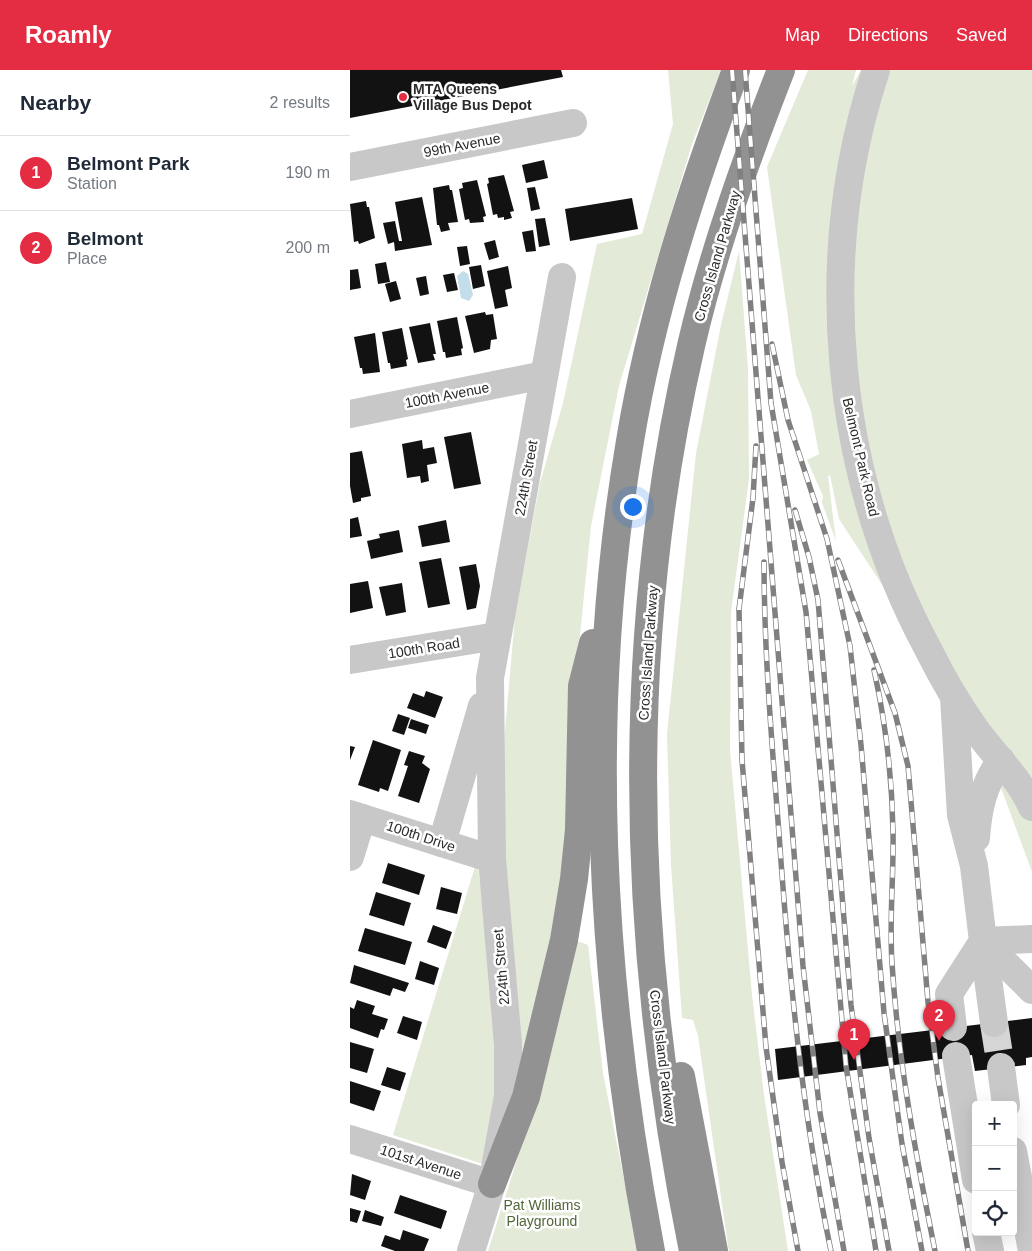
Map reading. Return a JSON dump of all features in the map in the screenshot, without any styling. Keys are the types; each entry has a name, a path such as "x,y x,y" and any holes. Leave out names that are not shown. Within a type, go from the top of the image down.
{"highway":[{"path":"652,1251 625,1092 612,981 603,862 602,731 607,618 612,558 630,439 656,320 689,201 736,70"},
{"name":"Cross Island Parkway","path":"693,1251 663,1066 647,918 643,842 643,723 653,572 664,489 692,343 733,198 781,70"},
{"path":"492,1184 526,1097 538,1056 564,940 574,879 579,830 582,686 612,558"},
{"path":"647,918 692,1125 714,1251"}],"street":[{"name":"Belmont Park Road","path":"876,70 854,154 843,230 840,302 847,401 863,477 888,558 926,647 977,731 1016,775 1032,807"},
{"name":"99th Avenue","path":"350,167 573,124"},
{"name":"224th Street","path":"442,843 490,678 562,277"},
{"name":"100th Avenue","path":"350,414 544,375"},
{"name":"100th Road","path":"350,660 497,636"},
{"name":"224th Street","path":"471,1251 492,1184 508,1096 508,1068 492,859 490,678"},
{"path":"954,695 961,815 974,866 994,1023"},
{"path":"974,866 980,802 990,775 1016,775"},
{"path":"350,857 356,816"},
{"name":"100th Drive","path":"356,816 492,859"},
{"path":"983,941 1032,939"},
{"path":"983,941 1032,990"},
{"path":"953,1027 949,994 983,941"},
{"path":"956,1056 972,1155"},
{"path":"1000,1067 1005,1101"},
{"name":"101st Avenue","path":"350,1139 492,1184"},
{"path":"1017,1172 1032,1251"},
{"path":"987,1236 990,1251"}],"green space":[{"path":"668,70 721,70 692,144 619,386 591,526 578,655 574,808 552,974 522,1073 503,836 503,754 515,616 540,483 563,403 597,244 642,234 673,124"},
{"path":"808,70 856,70 852,86 861,70 1032,70 1032,872 983,739 839,519 830,475 828,476 836,541 822,503 823,496 807,460 819,454 811,411 796,375 767,167"},
{"path":"739,251 748,369 749,479 731,612 730,750 752,995 764,1095 788,1251 729,1251 698,1036 693,1020 682,1018 671,865 667,734 696,453 721,325"},
{"path":"477,860 499,1028 496,1095 486,1165 393,1135"},
{"name":"Pat Williams Playground","path":"577,941 588,945 603,1073 638,1251 488,1251 515,1166"}],"water":[{"path":"463,271 468,274 473,295 469,301 461,298 457,276"}],"building":[{"name":"MTA Queens Village Bus Depot","path":"350,70 561,70 563,77 350,118"},
{"path":"544,160 548,178 526,183 522,165"},
{"path":"504,175 514,211 510,212 512,218 504,220 504,217 498,218 497,214 493,215 487,184 489,183 488,178"},
{"path":"477,180 486,216 483,217 484,222 470,223 469,219 465,220 459,189 463,188 462,183"},
{"path":"449,185 450,190 452,190 458,222 448,223 450,230 441,232 439,225 437,225 433,188"},
{"path":"535,187 540,209 531,211 527,188"},
{"path":"422,197 432,245 395,251 394,242 388,244 383,223 395,221 399,241 402,241 395,202"},
{"path":"632,198 638,229 570,241 565,209"},
{"path":"366,201 375,238 359,244 358,241 354,242 350,204"},
{"path":"545,218 550,245 539,247 535,219"},
{"path":"533,230 536,251 526,252 522,232"},
{"path":"495,240 499,257 489,260 484,243"},
{"path":"467,246 470,264 460,266 457,247"},
{"path":"386,262 390,282 378,284 375,264"},
{"path":"481,265 485,286 473,289 469,267"},
{"path":"508,266 512,288 505,290 508,306 495,309 487,271"},
{"path":"358,269 361,288 350,290 350,270"},
{"path":"454,273 458,290 447,292 443,275"},
{"path":"426,276 429,294 420,296 416,278"},
{"path":"396,281 401,299 390,302 385,284"},
{"path":"485,312 486,315 493,314 497,339 491,340 490,349 474,353 465,316"},
{"path":"457,317 463,348 461,349 462,355 446,358 437,321"},
{"path":"430,323 436,354 433,354 435,360 418,363 409,327"},
{"path":"402,328 408,359 406,360 407,366 391,369 382,332"},
{"path":"375,333 380,372 363,374 354,337"},
{"path":"471,432 481,484 454,489 444,437"},
{"path":"422,440 423,449 434,447 437,463 427,465 429,481 421,483 420,476 407,478 402,444"},
{"path":"362,451 371,496 361,498 361,501 353,503 350,486 350,453"},
{"path":"358,517 362,536 350,538 350,519"},
{"path":"446,520 450,542 422,547 418,526"},
{"path":"399,530 403,552 371,559 367,541 380,538 379,534"},
{"path":"441,558 450,604 428,608 419,562"},
{"path":"476,564 480,586 476,608 467,610 459,567"},
{"path":"368,581 373,608 350,613 350,584"},
{"path":"402,583 406,612 386,616 379,587"},
{"path":"426,691 443,697 435,718 407,708 413,693 424,697"},
{"path":"398,714 410,718 404,735 392,731"},
{"path":"411,719 429,725 426,734 408,728"},
{"path":"373,740 401,750 388,791 380,788 379,792 358,785"},
{"path":"350,746 355,747 350,760"},
{"path":"409,751 425,756 422,763 430,769 419,803 398,796 408,766 404,765"},
{"path":"388,863 425,875 419,895 382,883"},
{"path":"441,887 462,893 457,914 436,909"},
{"path":"376,892 411,903 404,926 369,915"},
{"path":"433,925 452,932 446,949 427,942"},
{"path":"365,928 412,942 405,965 358,951"},
{"path":"420,961 439,968 434,985 415,979"},
{"path":"354,965 409,983 405,992 393,988 390,996 350,983"},
{"path":"357,1000 375,1006 372,1014 388,1019 384,1030 381,1029 378,1038 350,1028 350,1007 354,1009"},
{"path":"403,1016 422,1022 417,1040 397,1033"},
{"path":"1032,1018 1032,1057 1026,1058 1026,1065 975,1071 972,1055 778,1080 775,1049"},
{"path":"350,1042 374,1049 367,1073 350,1068"},
{"path":"387,1067 406,1073 400,1091 381,1085"},
{"path":"350,1081 381,1091 374,1111 350,1103"},
{"path":"352,1174 371,1181 365,1200 350,1195"},
{"path":"400,1195 447,1211 441,1229 394,1213"},
{"path":"350,1208 361,1211 357,1223 350,1221"},
{"path":"365,1210 384,1217 381,1226 362,1221"},
{"path":"403,1230 429,1239 424,1251 395,1251 381,1246 385,1235 400,1240"}],"tunnel":[{"path":"994,1023 1001,1067"}],"railway":[{"path":"732,70 803,966 820,1113 844,1251"},
{"path":"745,70 771,403 806,612 846,1066 876,1251"},
{"path":"772,344 788,420 827,539 850,646 861,745 884,1013 902,1144 922,1251"},
{"path":"756,446 753,498 739,609 742,760 766,1047 782,1162 798,1251"},
{"path":"795,510 809,557 818,600 851,1005 869,1138 889,1251"},
{"path":"838,560 895,713 908,766 928,1002 938,1078 968,1251"},
{"path":"764,562 769,698 792,991 804,1096 831,1251"},
{"path":"874,670 888,750 891,790 893,848 891,946 895,999 903,1072 935,1251"}],"place":[{"name":"MTA Queens Village Bus Depot","path":"403,97"},
{"name":"Belmont","path":"939,1041"},
{"name":"Belmont Park","path":"854,1060"}]}
